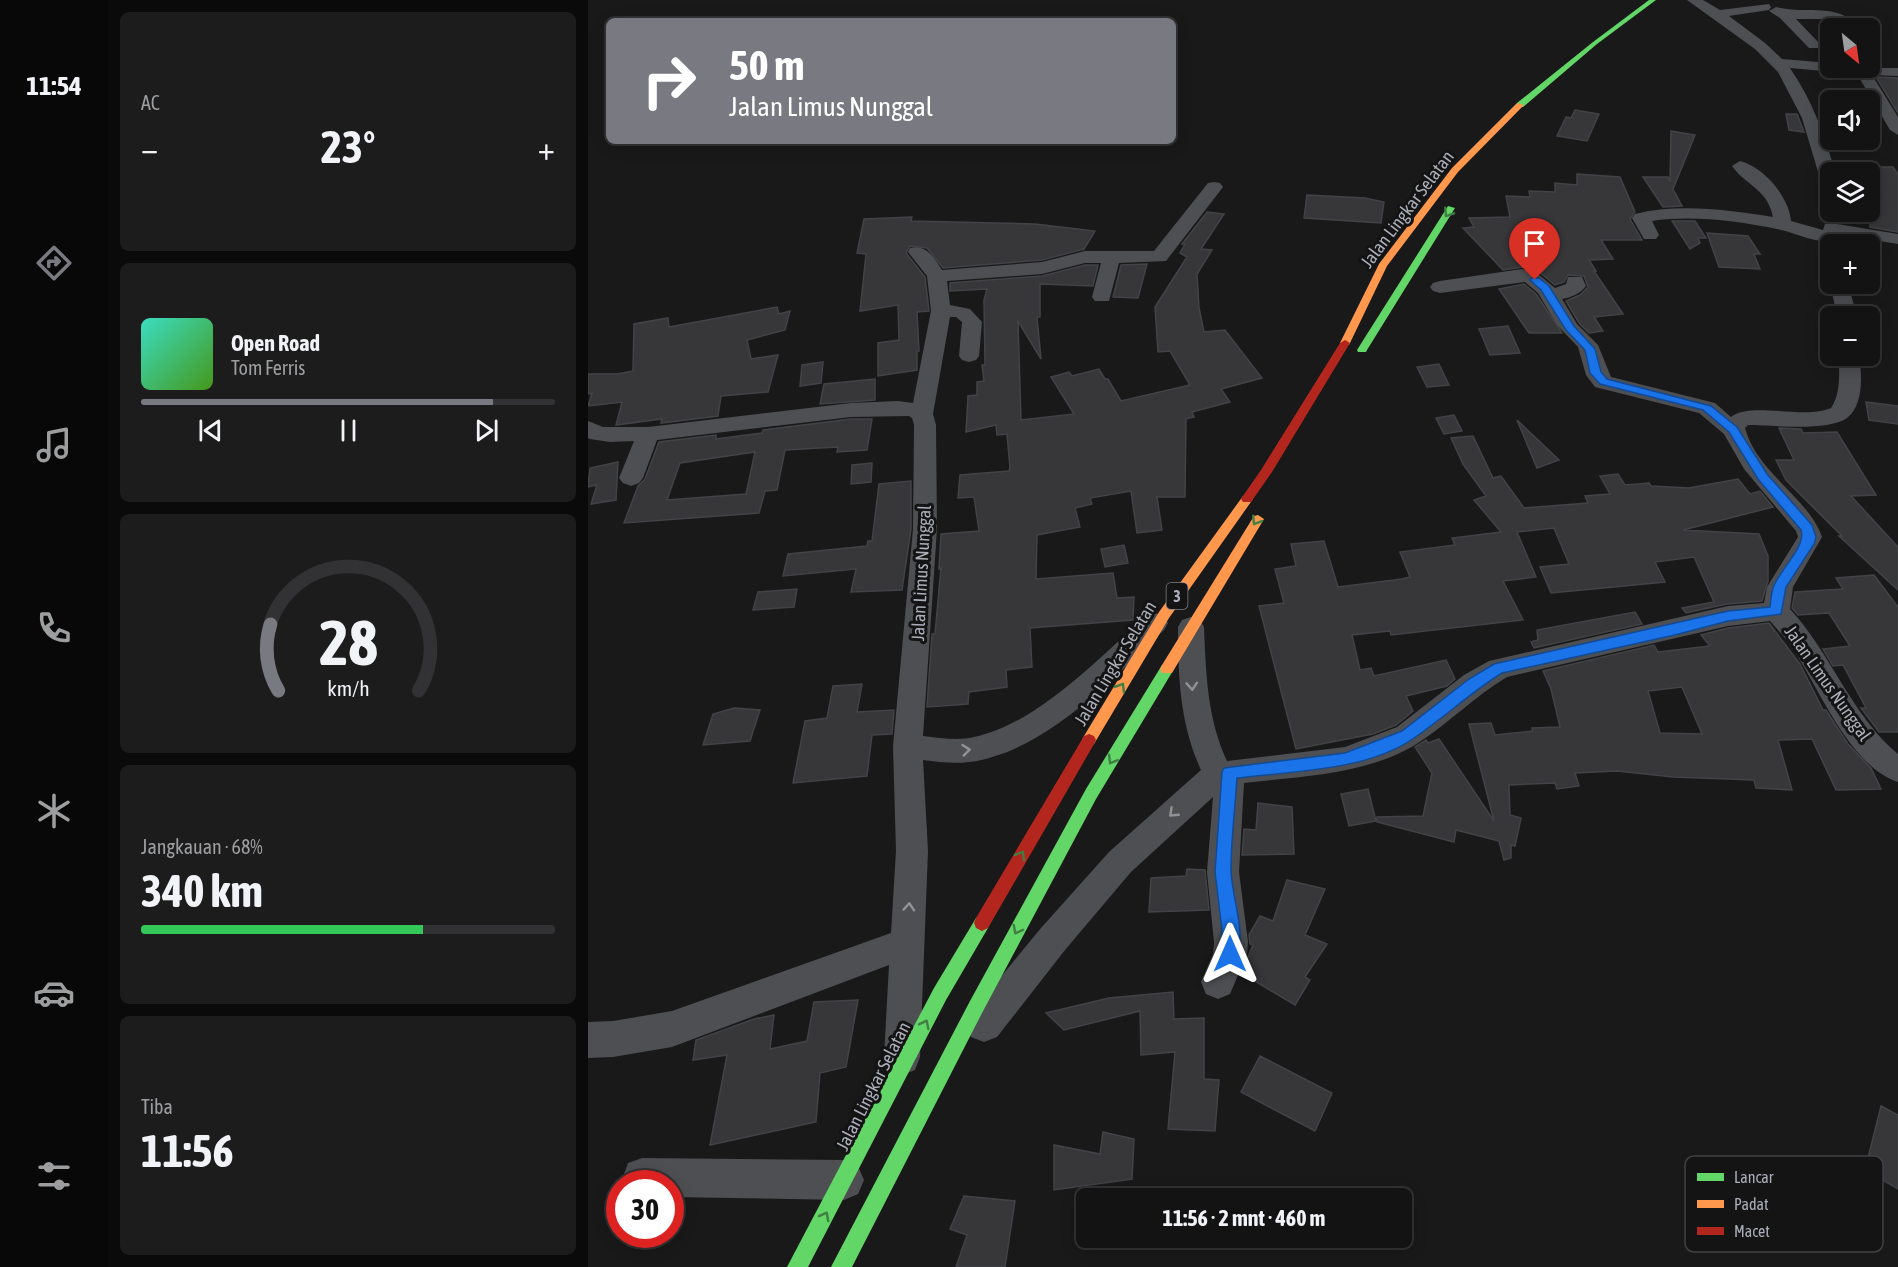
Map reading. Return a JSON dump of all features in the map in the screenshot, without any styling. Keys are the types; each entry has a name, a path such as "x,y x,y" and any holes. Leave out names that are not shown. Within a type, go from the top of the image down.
{"main road":[{"name":"Jalan Lingkar Selatan","path":"1543,105 1652,2"},
{"name":"Jalan Lingkar Selatan","path":"797,1267 946,984 1164,615 1266,472 1341,351 1382,266 1455,170 1509,114 1595,43 1652,2"},
{"path":"1509,114 1528,118"},
{"name":"Jalan Lingkar Selatan","path":"1354,362 1462,192"},
{"name":"3","path":"841,1267 933,1088 1091,794 1262,511"}],"street":[{"path":"1694,0 1718,14 1761,46 1777,63 1811,120 1825,162"},
{"path":"1718,14 1762,3 1785,15 1814,45"},
{"path":"1785,15 1836,15 1840,18"},
{"path":"1777,63 1820,66"},
{"path":"1880,71 1898,72"},
{"path":"1880,96 1898,97"},
{"path":"1880,99 1897,125"},
{"path":"1740,166 1754,175 1781,207 1782,224"},
{"path":"917,252 922,255 937,276 1042,268 1085,257 1159,257 1214,187"},
{"path":"1650,235 1641,218 1668,215 1729,217 1898,239"},
{"path":"1102,297 1112,258"},
{"path":"1440,287 1522,274 1535,280 1549,295 1567,325 1590,349 1596,373 1603,382 1707,408 1733,430 1762,477 1807,528 1810,537 1780,587 1776,611"},
{"name":"Jalan Limus Nunggal","path":"901,1070 912,851 908,746 925,530 925,425 922,414 941,311 937,276"},
{"path":"1549,295 1572,290 1576,286 1575,281"},
{"path":"941,311 959,310 969,317 972,322 969,356"},
{"path":"1733,430 1735,422 1743,418 1819,419 1836,416 1845,405 1851,378 1850,366"},
{"path":"588,428 598,434 648,434 851,410 898,408 914,410 922,414"},
{"path":"631,478 648,434"},
{"name":"Jalan Limus Nunggal","path":"1224,773 1345,759 1367,753 1407,735 1474,682 1499,668 1675,630 1728,616 1776,611 1801,640 1866,739 1891,766 1898,770"},
{"path":"908,746 954,752 974,750 995,744 1021,731 1088,683 1164,615"},
{"path":"1191,627 1191,683 1194,711 1204,746 1224,773 1223,872 1231,942 1228,959 1218,982"},
{"path":"933,1088 1053,939 1120,862 1224,773"},
{"path":"588,1040 672,1029 906,943"},
{"path":"684,1178 844,1180"}],"building":[{"path":"1877,78 1898,78 1898,113"},
{"path":"1575,110 1599,114 1587,141 1557,136 1566,117 1571,118"},
{"path":"1786,114 1797,114 1804,132 1789,130"},
{"path":"1671,131 1695,135 1673,189 1682,206 1663,207 1643,177 1668,177 1670,182"},
{"path":"1880,167 1893,167 1898,174 1898,232 1870,227 1870,222 1880,222"},
{"path":"1577,174 1620,177 1635,212 1630,219 1642,240 1601,240 1613,259 1589,260 1623,314 1594,317 1603,331 1589,333 1579,323 1566,301 1580,295 1588,287 1584,276 1568,275 1564,282 1555,285 1539,272 1523,267 1503,270 1463,228 1474,227 1469,218 1510,217 1506,196 1530,197 1529,191 1555,192 1555,183 1577,185"},
{"path":"1307,195 1365,198 1384,202 1381,223 1304,218"},
{"path":"1207,212 1224,214 1201,249 1212,250 1197,274 1199,308 1204,332 1225,330 1262,378 1221,389 1230,402 1192,412 1194,417 1186,419 1185,497 1157,497 1162,530 1137,533 1131,491 1090,498 1092,504 1075,508 1080,527 1037,535 1036,579 1113,573 1117,598 1134,597 1133,620 1030,628 1032,667 1006,670 1007,687 969,692 968,704 927,707 932,634 935,634 941,568 939,569 941,534 979,531 974,497 958,498 960,475 1009,471 1010,468 1007,434 997,435 996,425 966,432 968,396 977,395 977,382 984,381 982,365 985,365 984,300 987,289 950,291 950,283 1042,276 1085,265 1098,265 1093,286 1040,284 1040,317 1037,317 1041,359 1018,321 1021,420 1074,414 1051,377 1069,372 1072,376 1099,369 1121,401 1190,385 1170,351 1158,352 1155,307 1187,257 1180,253 1185,244 1182,244"},
{"path":"912,217 911,221 1035,224 1095,231 1084,249 1042,260 943,268 927,248 910,246 906,253 925,277 929,311 917,312 919,351 917,351 917,370 878,376 878,343 899,340 898,305 860,311 866,254 857,253 864,219"},
{"path":"1672,221 1695,221 1706,238 1698,238 1700,243 1690,249"},
{"path":"1707,233 1748,236 1760,254 1754,254 1760,269 1719,267"},
{"path":"1147,264 1138,298 1113,297 1121,265"},
{"path":"1524,284 1536,294 1562,333 1529,333 1499,289"},
{"path":"777,307 779,314 790,311 785,330 747,340 751,359 778,355 768,392 721,396 718,416 661,423 662,419 616,425 622,402 588,406 592,393 588,394 588,374 617,374 633,371 634,324 668,318 669,327"},
{"path":"1508,326 1520,353 1490,355 1479,329"},
{"path":"823,362 821,383 800,386 802,365"},
{"path":"1439,364 1449,385 1427,387 1417,367"},
{"path":"875,379 875,400 820,404 824,384"},
{"path":"1866,402 1898,406 1898,424 1869,420"},
{"path":"1454,415 1462,431 1444,434 1436,418"},
{"path":"851,419 872,419 867,450 837,452 838,447 785,450 777,490 765,491 759,513 624,523 638,486 645,479 659,442 716,435 716,439 762,433 763,430","holes":["755,452 746,494 667,500 680,463"]},
{"path":"1517,420 1559,460 1537,468"},
{"path":"1779,428 1801,429 1803,433 1837,432 1876,495 1851,496 1898,547 1898,590 1839,536 1842,536 1786,480 1776,460 1794,460"},
{"path":"1473,436 1493,478 1501,476 1524,508 1588,503 1585,496 1610,494 1600,476 1618,474 1625,485 1649,483 1651,486 1689,488 1738,479 1750,494 1760,491 1773,507 1683,530 1759,534 1768,556 1768,581 1762,601 1727,604 1686,613 1682,608 1714,602 1694,557 1655,562 1665,582 1551,593 1540,567 1569,564 1554,528 1517,532 1536,577 1503,581 1523,620 1391,635 1390,631 1352,635 1360,670 1371,668 1374,676 1446,660 1455,679 1447,686 1406,696 1413,711 1396,725 1373,734 1296,749 1259,606 1284,603 1275,569 1296,566 1291,544 1324,541 1338,587 1402,579 1410,577 1400,552 1455,545 1452,538 1501,532 1474,500 1486,496 1463,464 1451,438"},
{"path":"618,462 616,500 591,504 597,485 588,487 590,468"},
{"path":"872,463 871,482 851,484 852,465"},
{"path":"911,481 911,529 902,590 851,592 856,569 783,576 788,554 867,546 868,541 872,541 879,484"},
{"path":"1124,545 1128,563 1105,567 1101,549"},
{"path":"1874,575 1898,607 1898,732 1879,732 1861,708 1866,708 1843,665 1833,666 1823,649 1850,646 1829,613 1798,615 1792,608 1795,592 1843,589 1836,578"},
{"path":"797,589 794,607 753,610 758,592"},
{"path":"1635,612 1642,624 1534,648 1531,642 1538,640 1537,630"},
{"path":"1769,623 1800,664 1823,710 1826,710 1848,744 1871,768 1881,789 1836,790 1812,739 1778,740 1792,790 1756,788 1754,780 1673,777 1617,771 1575,773 1579,786 1557,789 1555,783 1509,785 1510,815 1521,818 1515,846 1511,845 1511,858 1504,860 1499,841 1456,830 1454,842 1377,822 1377,817 1423,816 1432,773 1415,747 1426,740 1428,743 1439,739 1494,821 1469,724 1491,723 1495,735 1533,731 1532,728 1560,727 1551,689 1543,671 1654,645 1658,652 1710,646 1701,635 1728,628","holes":["1682,687 1702,734 1660,733 1648,691"]},
{"path":"862,684 857,712 894,710 892,734 872,735 867,776 793,783 805,721 827,718 833,686"},
{"path":"734,708 760,710 750,741 703,745 713,714"},
{"path":"1368,789 1376,821 1349,826 1341,794"},
{"path":"1258,803 1292,807 1294,854 1242,855 1244,829 1256,830"},
{"path":"1187,869 1205,870 1209,910 1149,912 1151,878 1186,876"},
{"path":"1287,880 1325,889 1305,935 1327,944 1305,977 1310,980 1295,1005 1241,973 1253,945 1250,944 1249,935 1260,916 1273,921"},
{"path":"1173,992 1174,1019 1204,1018 1204,1079 1219,1080 1215,1131 1168,1129 1175,1052 1141,1055 1140,1011 1064,1030 1046,1013 1109,998"},
{"path":"858,1000 846,1067 820,1073 816,1122 710,1145 727,1055 693,1060 696,1040 754,1019 774,1015 770,1049 807,1041 814,1002"},
{"path":"1260,1056 1332,1093 1315,1131 1241,1092"},
{"path":"1881,1106 1898,1115 1898,1189 1883,1180 1883,1156 1868,1156"},
{"path":"1103,1132 1134,1139 1132,1179 1054,1190 1054,1145 1100,1154"},
{"path":"964,1196 1015,1201 1005,1267 956,1267 967,1235 950,1229"}],"traffic: fast":[{"path":"1520,105 1595,43 1653,0"},
{"path":"1362,350 1451,208"},
{"path":"841,1267 976,1007 1091,794 1167,669"},
{"path":"797,1267 940,994 982,923"}],"traffic: slow":[{"path":"1345,343 1382,266 1455,170 1520,105"},
{"path":"1089,740 1164,615 1247,499"},
{"path":"1167,669 1258,519"}],"traffic: jam":[{"path":"1247,499 1345,343"},
{"path":"982,923 1089,740"}],"route":[{"path":"1230,954 1230,930 1223,872 1230,772 1321,763 1367,753 1407,735 1474,682 1499,668 1675,630 1728,616 1776,611 1780,587 1789,569 1808,544 1810,537 1807,528 1762,477 1733,430 1707,408 1603,382 1596,373 1590,349 1570,328 1545,288 1535,280"}]}
